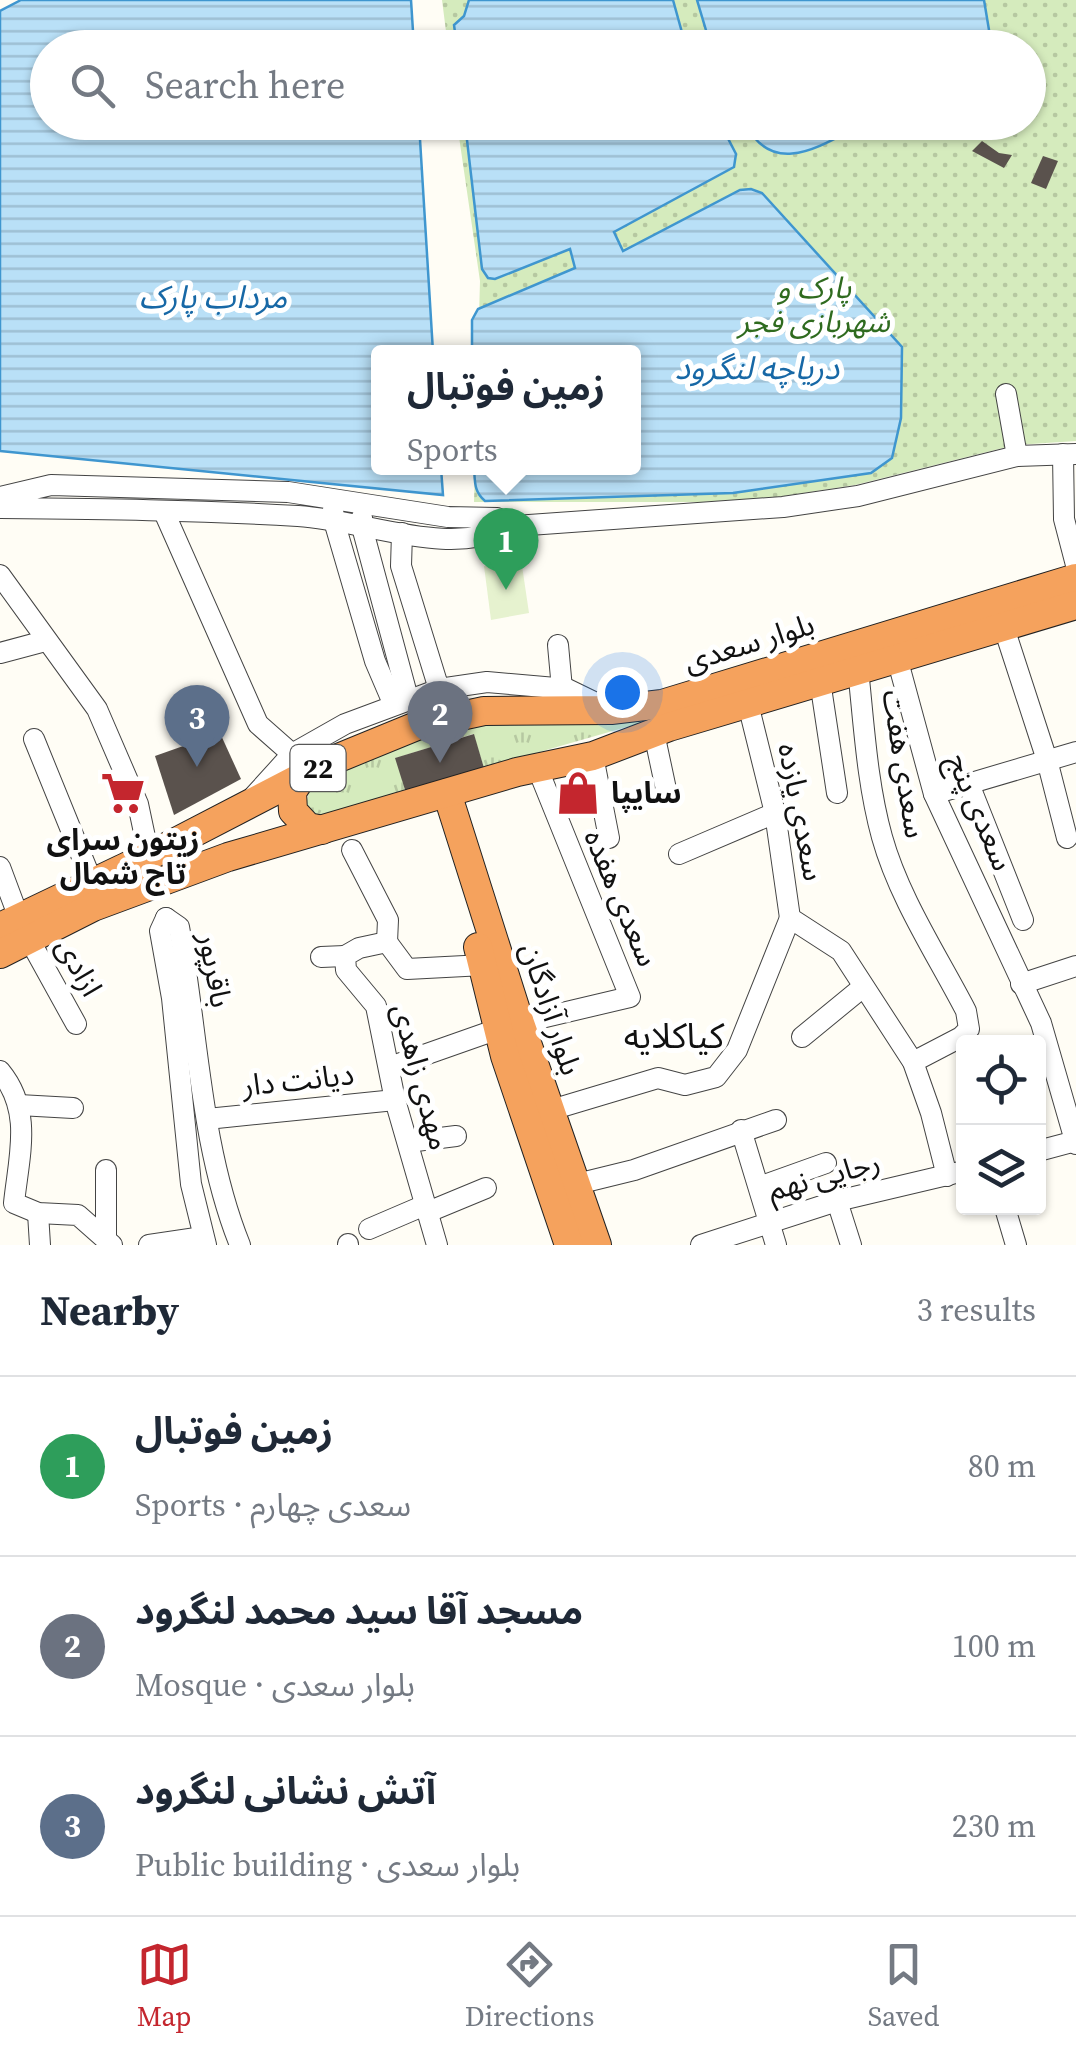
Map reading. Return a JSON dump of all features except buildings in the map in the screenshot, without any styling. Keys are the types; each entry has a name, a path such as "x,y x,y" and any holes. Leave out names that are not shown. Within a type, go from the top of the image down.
{"highway":[{"name":"بلوار سعدی","path":"16,928 94,907 298,765 458,714 501,709 611,710 662,704 1076,578"},
{"name":"بلوار سعدی","path":"0,954 16,928 93,884 246,852 537,767 593,756 858,669 1076,605"},
{"path":"298,765 292,792 293,811 302,823 322,830"},
{"name":"بلوار آزادگان","path":"441,795 484,965 551,1110 597,1245"},
{"name":"بلوار آزادگان","path":"441,795 569,1245"},
{"path":"239,809 259,824 260,838 246,852"}],"street":[{"path":"1006,394 1016,456"},
{"path":"0,508 301,516 452,540 492,536 515,526 784,507 858,496 1016,456 1070,454 1064,519 1076,565"},
{"path":"0,497 51,484 288,492 448,517 498,518 515,526"},
{"path":"332,498 334,521 376,660 401,701"},
{"path":"362,502 362,527 401,701"},
{"path":"164,512 258,724 298,765 345,724 439,688 488,682 562,689 611,710"},
{"path":"402,534 401,566 439,688"},
{"path":"0,576 97,710 138,804 166,918"},
{"path":"1004,628 1047,760 1067,838"},
{"path":"0,653 45,641"},
{"path":"558,645 562,689"},
{"name":"سعدی پنج","path":"897,658 934,794 1040,1023 1076,1142"},
{"name":"سعدی هفت","path":"858,669 878,816 893,868 966,1011 968,1028 961,1038 913,1062"},
{"path":"820,681 837,793"},
{"name":"سعدی یازده","path":"748,704 775,814 790,918 841,951 913,1062 955,1174"},
{"path":"654,733 668,794"},
{"path":"34,739 93,884"},
{"path":"934,794 1076,752"},
{"path":"593,756 608,838"},
{"name":"سعدی هفده","path":"509,1026 630,997 537,767"},
{"path":"969,784 1023,920"},
{"path":"679,854 775,814"},
{"path":"352,850 388,920 387,942 406,969 484,965"},
{"name":"ازادی","path":"0,868 16,928 76,1024"},
{"name":"باقرپور","path":"204,1241 191,1184 172,998 160,931 166,918 179,926 208,1119 228,1214 240,1245"},
{"path":"551,1110 658,1078 685,1084 716,1077 737,1050 790,918"},
{"path":"321,957 344,956 387,942"},
{"name":"مهدی زاهدی","path":"344,956 346,970 376,1006 395,1100 437,1245"},
{"path":"1021,984 1076,966"},
{"path":"802,1037 863,986"},
{"path":"390,1067 509,1026"},
{"path":"0,1071 13,1087 22,1116 8,1170 14,1203 38,1213 78,1215 109,1242"},
{"name":"دیانت دار","path":"208,1119 395,1100"},
{"path":"19,1105 73,1108"},
{"path":"577,1184 634,1170 776,1120"},
{"path":"741,1130 776,1245"},
{"path":"408,1142 456,1136"},
{"path":"1046,1149 1076,1142"},
{"path":"759,1187 826,1163"},
{"path":"106,1170 109,1242"},
{"name":"رجایی نهم","path":"701,1245 837,1201 955,1174"},
{"path":"369,1228 486,1188"},
{"path":"837,1201 851,1245"},
{"path":"38,1213 40,1245"},
{"path":"1006,1215 1016,1245"},
{"path":"149,1245 204,1241"}],"green space":[{"name":"پارک و شهربازی فجر","path":"442,0 1076,0 1076,441 1015,445 855,485 778,497 702,502 474,502 475,475 641,475 641,345 478,345 480,281 459,140 1046,140 1046,30 446,30"},
{"path":"521,559 529,613 491,620 484,566"},
{"path":"658,718 484,768 473,734 396,758 407,794 319,817 306,804 310,788 325,778 456,723"}],"water":[{"name":"مرداب پارک","path":"21,0 411,0 413,30 30,30 30,140 420,140 433,345 371,345 371,475 442,475 443,495 0,451 0,11"},
{"path":"469,0 673,0 681,30 455,30 454,25 464,16"},
{"path":"697,0 984,0 989,30 706,30"},
{"name":"دریاچه لنگرود","path":"467,140 729,140 736,154 734,167 614,232 623,251 740,190 762,193 902,347 901,418 892,458 871,473 733,493 485,501 477,490 474,475 641,475 641,345 472,345 472,320 478,309 575,268 570,249 495,279 488,278 482,269"},
{"path":"757,140 831,140 801,152 785,154 770,150"}],"place":[{"name":"زمین فوتبال","path":"506,590"},
{"name":"مسجد آقا سید محمد لنگرود","path":"440,763"},
{"name":"آتش نشانی لنگرود","path":"197,767"},
{"name":"زیتون سرای تاج شمال","path":"123,793"},
{"name":"سایپا","path":"578,793"}],"district":[{"name":"کیاکلایه","path":"674,1036"}]}
